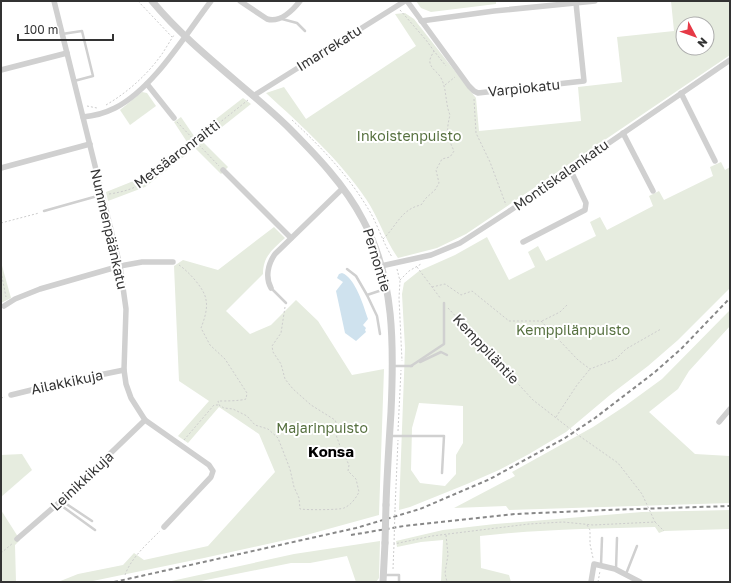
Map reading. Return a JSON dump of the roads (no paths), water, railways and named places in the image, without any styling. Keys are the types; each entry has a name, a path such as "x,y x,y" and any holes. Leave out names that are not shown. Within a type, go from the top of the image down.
{"street":[{"name":"Nummenpäänkatu","path":"54,1 120,266 126,309 124,370 126,384 131,398 145,420 209,465 213,471 211,477 164,527"},
{"name":"Pernontie","path":"152,1 185,36 254,96 305,145 343,188 364,220 371,236 387,288 392,320 393,366 383,578"},
{"path":"83,117 115,108 125,102 146,84 211,1"},
{"path":"240,1 267,19 275,20 290,11 300,1"},
{"name":"Imarrekatu","path":"254,96 406,1"},
{"name":"Varpiokatu","path":"406,1 474,91 483,92 584,81 576,3"},
{"path":"420,21 494,11 595,1"},
{"path":"1,70 67,53"},
{"name":"Montiskalankatu","path":"381,266 445,250 460,243 508,212 730,60"},
{"path":"146,84 174,118"},
{"path":"681,93 715,160"},
{"path":"623,133 653,191"},
{"path":"1,168 90,144"},
{"path":"523,242 585,210 586,203 570,169"},
{"path":"223,170 291,238"},
{"path":"271,288 268,283 268,274 271,260 291,238 343,188"},
{"path":"4,306 13,300 40,289 120,266 142,262 173,262"},
{"name":"Ailakkikuja","path":"11,395 124,370"},
{"path":"720,422 730,409"},
{"name":"Leinikkikuja","path":"17,539 60,502 145,420"},
{"path":"591,582 598,565 616,569 640,582"}],"lane":[{"path":"280,18 297,23 305,31"},
{"path":"62,34 82,31 93,76 74,81"},
{"path":"44,211 102,195"},
{"path":"347,268 356,276 367,295 377,316 380,334"},
{"path":"271,288 286,303"},
{"path":"367,295 387,288"},
{"path":"411,366 444,344 444,303"},
{"path":"393,366 411,366 441,352 447,355"},
{"path":"389,436 444,436 442,473"},
{"path":"60,502 92,521"},
{"path":"60,502 95,530"},
{"path":"598,565 602,538"},
{"path":"616,569 617,538"},
{"path":"626,574 637,546"},
{"path":"383,578 392,575 399,575 399,582"}],"water":[{"path":"342,273 351,280 355,286 368,319 363,325 366,328 366,332 356,341 345,333 336,291 343,282 337,278 339,274"}],"railway":[{"path":"114,582 356,528 420,509 490,479 565,438 595,418 655,372 682,348 730,298"},
{"path":"351,535 404,526 515,514 730,506"}],"district":[{"name":"Konsa","path":"331,452"}],"park label":[{"name":"Inkoistenpuisto","path":"409,136"},
{"name":"Kemppilänpuisto","path":"573,330"},
{"name":"Majarinpuisto","path":"322,428"}]}
